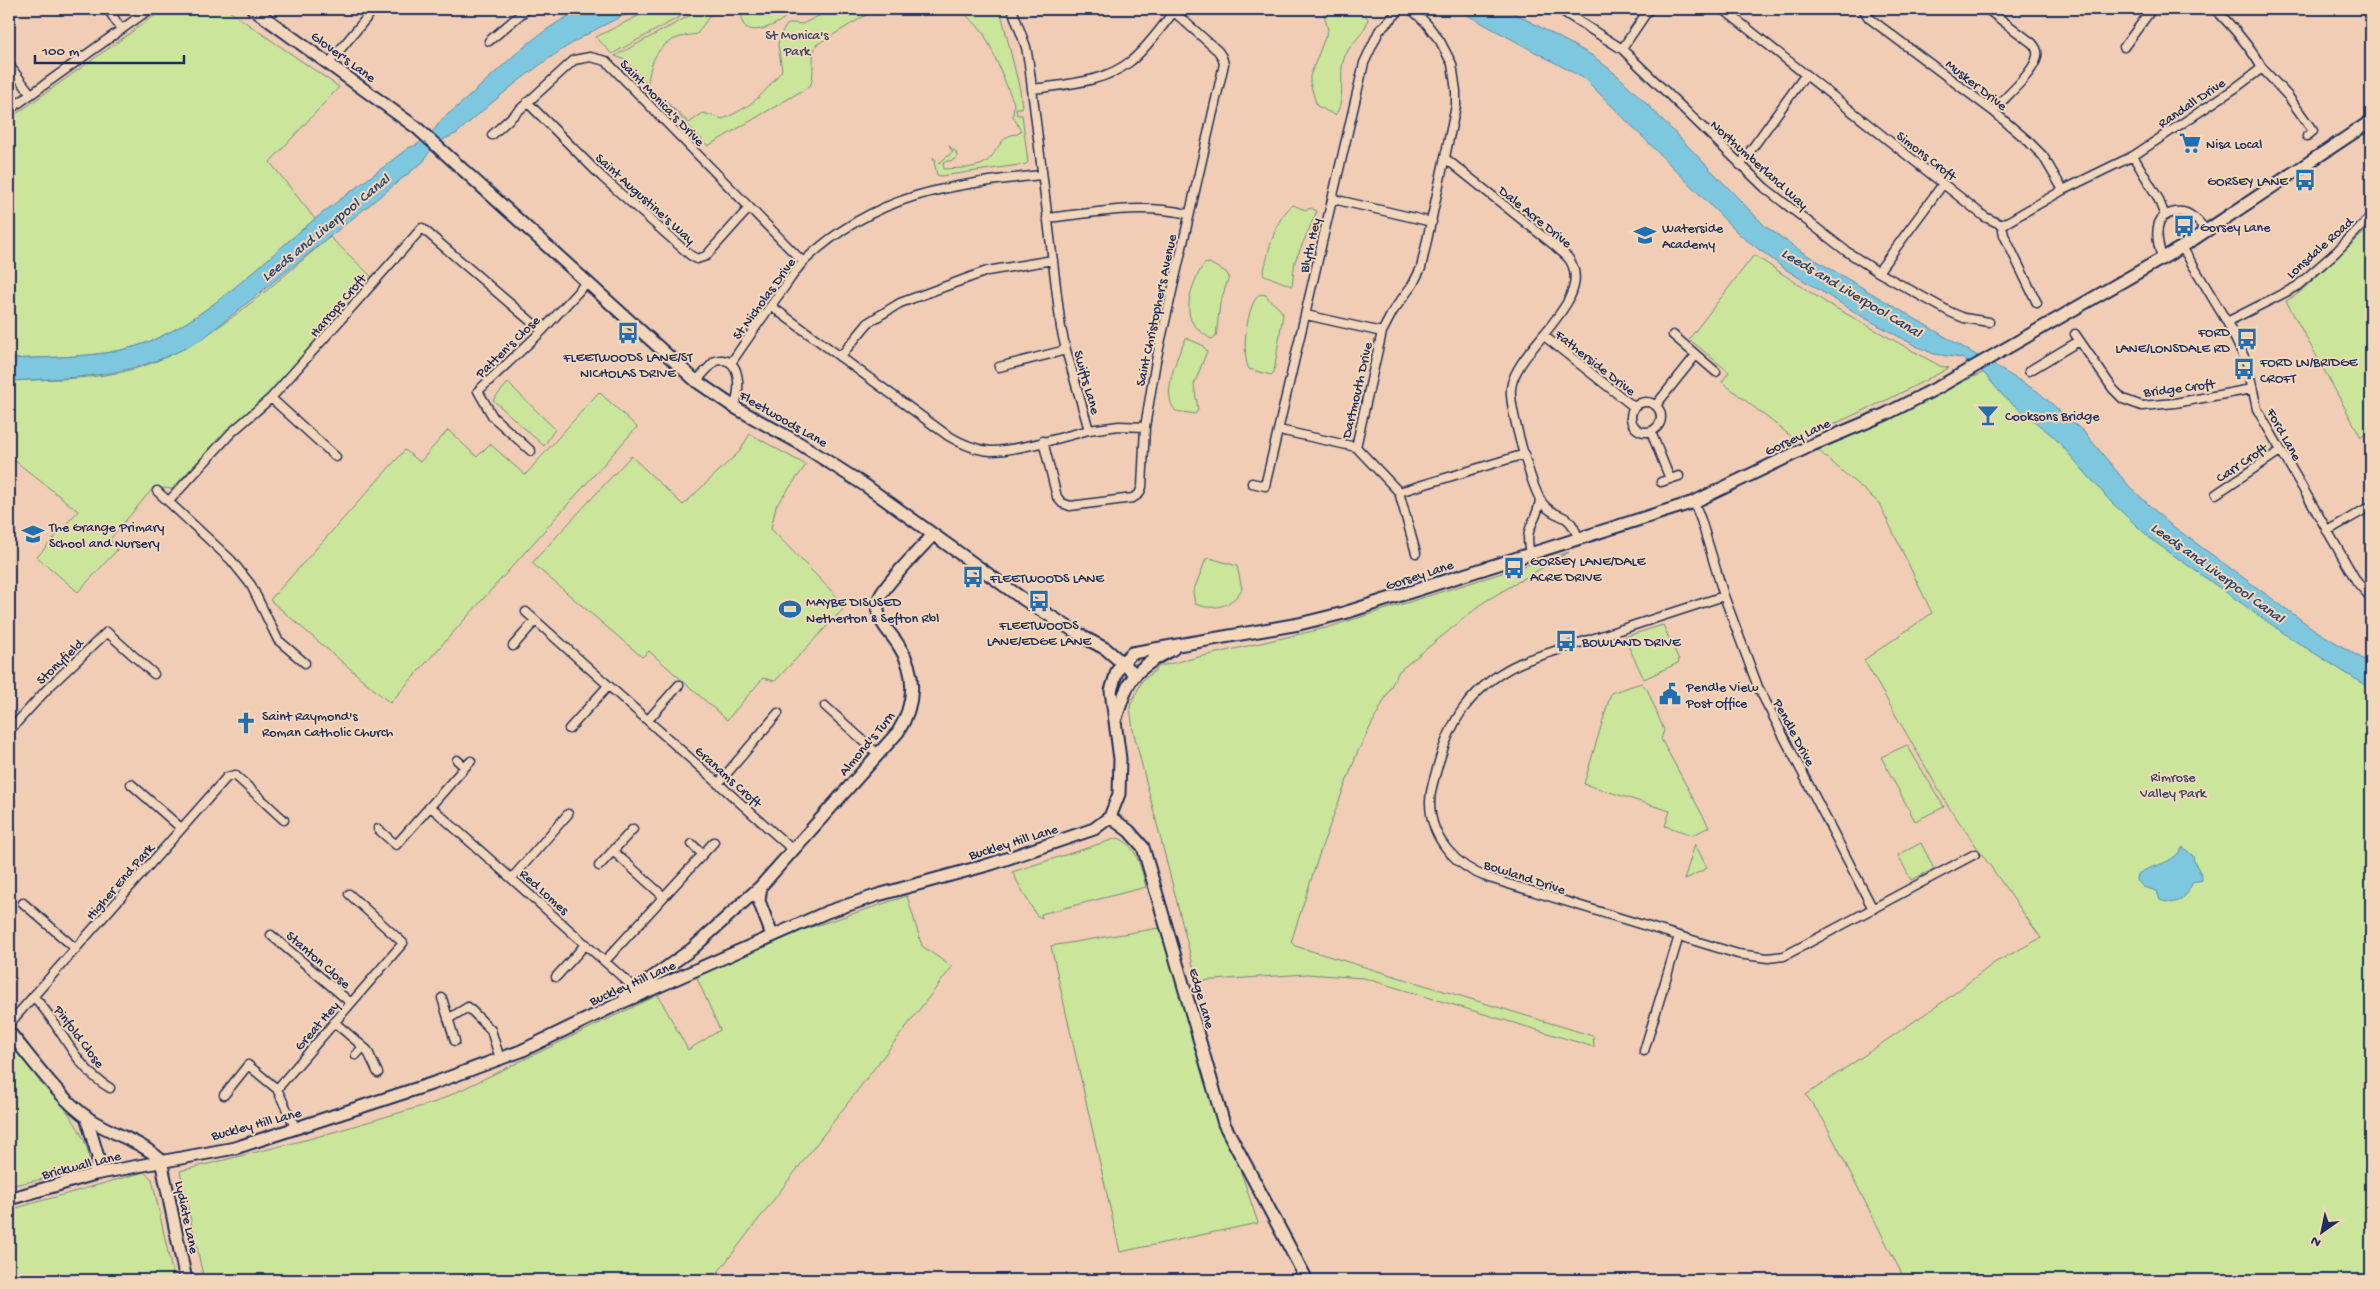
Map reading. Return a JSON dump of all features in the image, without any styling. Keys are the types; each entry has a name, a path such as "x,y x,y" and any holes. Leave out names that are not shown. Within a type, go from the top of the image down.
{"main road":[{"name":"Glover's Lane","path":"254,9 417,128 446,153"},
{"name":"Gorsey Lane","path":"1123,662 1132,653 1300,624 1344,613 1694,502 1812,445 1900,407 1964,372 2079,304 2207,232 2371,121"},
{"name":"Fleetwoods Lane","path":"446,153 696,381 734,407 799,443 866,486 1020,597 1106,649 1135,674"},
{"name":"Almond's Turn","path":"638,991 692,949 761,886 898,732 907,718 912,692 907,661 878,615 879,598 933,535"},
{"name":"Gorsey Lane","path":"1135,674 1155,659 1179,646"},
{"path":"1110,817 1118,799 1120,784 1120,759 1111,691 1123,662"},
{"path":"1114,722 1123,693 1135,674"},
{"name":"Buckley Hill Lane","path":"161,1160 235,1148 500,1060 614,1006 638,991 849,904 1068,840 1094,829 1110,817"},
{"name":"Edge Lane","path":"1110,817 1130,831 1143,848 1224,1124 1307,1280"},
{"path":"761,886 759,901 772,935"},
{"path":"9,1032 65,1097 86,1116 104,1127 138,1142 161,1160"},
{"path":"86,1116 98,1157 95,1174"},
{"name":"Brickwall Lane","path":"9,1199 95,1174 161,1160"},
{"name":"Lydiate Lane","path":"161,1160 186,1280"}],"street":[{"path":"108,9 122,29"},
{"path":"9,110 150,9"},
{"path":"329,63 374,9"},
{"path":"489,40 527,9"},
{"name":"Swifts Lane","path":"771,306 947,435 965,445 984,450 1001,450 1090,430 1066,350 1041,175 1033,89 1026,47 1012,9"},
{"name":"Blyth Hey","path":"1252,483 1265,486 1367,53 1378,31 1402,9"},
{"name":"Dartmouth Drive","path":"1399,492 1356,447 1382,332 1393,311 1418,276 1432,222 1456,106 1452,64 1426,22 1411,9"},
{"name":"Northumberland Way","path":"1559,9 1622,49 1740,165 1798,216 1878,272 1950,312 1964,318 1989,322"},
{"path":"1622,49 1649,9"},
{"name":"Simons Croft","path":"1723,9 1985,217 2002,225"},
{"name":"Musker Drive","path":"1866,9 1865,12 1870,18 1993,111 2043,156 2063,190"},
{"path":"1989,9 2032,42 2038,55 2031,69 1993,111"},
{"path":"2124,47 2152,9"},
{"path":"2215,9 2233,26 2253,52 2262,68 2288,96 2313,131"},
{"path":"1033,89 1085,82 1112,73 1139,54 1175,10"},
{"name":"Saint Christopher's Avenue","path":"1043,441 1057,497 1062,503 1070,506 1133,498 1139,494 1142,487 1145,427 1156,361 1224,60 1218,51 1175,10"},
{"name":"Saint Monica's Drive","path":"492,134 574,60 590,57 606,61 803,262"},
{"path":"9,65 31,94"},
{"name":"Randall Drive","path":"2133,156 2262,68"},
{"path":"1740,165 1806,74"},
{"name":"Saint Augustine's Way","path":"527,102 602,176 690,255 697,259 706,256 749,208"},
{"path":"2037,303 2004,235 2002,225 2063,190 2133,156 2158,198 2165,216"},
{"name":"Dale Acre Drive","path":"1445,158 1569,259 1575,278 1573,292 1567,304 1520,364 1511,388 1513,410 1524,454 1540,500"},
{"name":"St Nicholas Drive","path":"731,364 803,262 840,233 873,211 934,190 968,183 1041,175"},
{"path":"1878,272 1943,184"},
{"path":"1333,199 1432,222"},
{"path":"1047,218 1147,208 1168,209 1188,214"},
{"path":"2162,258 2158,232 2160,222 2165,216 2172,213 2188,213 2207,232"},
{"name":"Lonsdale Road","path":"2227,322 2296,287 2336,252 2371,216"},
{"name":"Harrops Croft","path":"169,501 231,433 271,398 422,228 542,330"},
{"name":"Ford Lane","path":"2182,247 2227,322 2246,363 2257,409 2326,531 2357,582 2371,598"},
{"path":"840,357 869,322 894,306 986,271 1053,260"},
{"name":"Patten's Close","path":"531,451 493,417 478,391 542,330 587,282"},
{"path":"1306,315 1382,332"},
{"name":"Fatherside Drive","path":"1543,335 1634,408"},
{"path":"1673,335 1716,372"},
{"name":"Bridge Croft","path":"2029,371 2077,338 2113,389 2124,399 2142,406 2175,403 2252,389"},
{"path":"999,367 1066,350"},
{"path":"1670,479 1651,432 1661,422 1661,413 1656,405 1696,355"},
{"path":"696,381 715,361 725,360 731,364 735,367 739,383 739,395 734,407"},
{"path":"271,398 336,456"},
{"name":"Fatherside Drive","path":"1651,432 1642,432 1634,426 1631,417 1634,408 1642,402 1656,405"},
{"path":"1090,430 1119,426 1145,427"},
{"path":"1279,430 1356,447"},
{"name":"Carr Croft","path":"2216,494 2280,451"},
{"path":"1416,552 1399,492 1524,454"},
{"path":"1661,482 1679,476"},
{"path":"157,491 236,566 251,585 278,640 305,663"},
{"path":"1540,500 1548,509 1571,521 1578,538"},
{"path":"1530,553 1527,533 1537,515 1540,500"},
{"name":"Pendle Drive","path":"1694,502 1724,596 1758,687 1873,909"},
{"path":"2326,531 2371,506"},
{"name":"Bowland Drive","path":"1724,596 1530,659 1495,677 1472,698 1456,720 1445,743 1431,790 1432,818 1439,837 1452,855 1470,871 1497,881 1738,954 1774,958 1784,956 1975,854"},
{"name":"Granams Croft","path":"526,612 793,850"},
{"path":"513,646 535,621"},
{"name":"Stonyfield","path":"9,731 49,687 107,632 154,674"},
{"path":"569,729 608,686"},
{"path":"648,720 679,686"},
{"path":"824,706 878,754"},
{"path":"718,784 778,713"},
{"path":"378,829 396,845 468,764 457,760"},
{"name":"Higher End Park","path":"9,1024 227,777 235,775 284,820"},
{"path":"131,784 181,828"},
{"name":"Red Lomes","path":"431,807 638,991"},
{"path":"512,878 568,814"},
{"path":"599,866 632,829"},
{"path":"605,961 714,842"},
{"path":"692,844 702,854"},
{"path":"613,851 663,896"},
{"name":"Great Hey","path":"276,1089 403,943 350,894"},
{"path":"23,903 76,949"},
{"name":"Stanton Close","path":"271,935 351,1003"},
{"path":"1644,1051 1679,936"},
{"path":"556,977 586,944"},
{"name":"Pinfold Close","path":"33,996 82,1064 93,1076 110,1088"},
{"path":"442,998 455,1041"},
{"path":"448,1019 468,1007 488,1026 500,1060"},
{"path":"334,1022 363,1047 372,1058 378,1073"},
{"path":"356,1054 363,1047"},
{"path":"224,1095 248,1065 276,1089 296,1129"}],"green space":[{"path":"164,9 226,9 339,87 270,162 315,219 253,273 207,309 160,337 137,346 106,353 9,359 9,119"},
{"path":"656,9 694,9 612,54 596,37 642,14"},
{"path":"702,9 714,9 697,34 676,39 662,47 651,67 648,84 625,60 615,56"},
{"path":"743,9 793,9 779,22 752,30 745,27 742,20"},
{"name":"St Monica's Park","path":"827,9 876,9 816,45 813,55 813,76 810,86 708,146 658,94 689,123 703,113 723,119 734,114 757,99 782,70 778,45 780,35 787,25 792,23 802,24 823,14"},
{"path":"962,9 1000,9 1020,90 1022,108 1016,108 1017,115 1022,115 1028,162 1026,164 941,176 937,175 933,157 939,163 953,152 948,145 956,152 957,156 954,160 943,162 944,169 972,167 986,162 991,158 1001,142 1021,131 1013,116 1014,103 987,40 981,29"},
{"path":"1323,9 1362,9 1368,19 1363,30 1345,56 1342,68 1340,103 1335,115 1317,106 1310,83 1310,76 1328,30"},
{"path":"1293,205 1305,210 1311,208 1317,211 1295,261 1292,286 1263,274 1270,245 1277,227 1286,212"},
{"path":"2371,226 2371,431 2361,437 2286,301 2299,293"},
{"path":"330,237 372,277 268,397 228,429 172,489 154,487 110,539 117,550 78,592 37,557 78,511 9,456 9,381 108,375 151,363 179,351 233,317"},
{"path":"1754,255 1825,302 1940,366 1949,368 1891,398 1797,441 1722,382 1729,372 1689,339"},
{"path":"1209,263 1226,272 1229,277 1220,303 1216,337 1211,339 1193,323 1189,313 1190,298 1197,276 1204,264"},
{"path":"1260,294 1266,295 1283,314 1274,372 1271,375 1249,369 1245,353 1248,318 1255,300"},
{"path":"1186,338 1202,345 1207,351 1194,385 1198,410 1195,414 1176,411 1170,396 1170,386 1175,364"},
{"name":"Rimrose Valley Park","path":"1990,370 2117,490 2371,677 2371,1280 1905,1280 1823,1119 1806,1095 1947,999 1994,963 2041,938 1948,806 1864,660 1932,613 1879,503 1812,445"},
{"path":"508,383 555,429 544,446 493,400"},
{"path":"599,392 637,427 390,703 270,600 405,450 420,462 448,430 477,457 490,444 525,475"},
{"path":"750,434 806,465 776,506 771,529 846,606 775,681 763,678 727,720 649,651 642,657 532,563 631,456 683,505 739,452"},
{"path":"1569,552 1484,602 1399,671 1358,751 1322,846 1291,942 1295,946 1593,1036 1594,1047 1364,978 1307,974 1197,981 1133,730 1130,706 1142,681 1160,666 1326,628"},
{"path":"1210,558 1237,566 1242,589 1233,600 1222,606 1209,607 1195,604 1193,592 1206,559"},
{"path":"1663,625 1679,660 1678,663 1644,679 1624,637"},
{"path":"1641,683 1647,689 1664,730 1661,739 1709,827 1693,835 1665,826 1670,811 1584,784 1611,693"},
{"path":"1907,745 1944,807 1915,821 1881,757"},
{"path":"1118,838 1130,846 1134,852 1146,887 1041,914 1042,918 1036,915 1012,872"},
{"path":"1921,843 1934,869 1911,880 1898,855"},
{"path":"1695,844 1707,868 1684,880"},
{"path":"907,896 922,946 952,967 712,1280 204,1280 180,1171 313,1138 436,1102 658,995 688,1050 720,1030 696,976 806,929"},
{"path":"1159,928 1258,1223 1120,1252 1051,946"},
{"path":"9,1044 57,1098 69,1115 86,1146 89,1159 81,1165 61,1174 9,1186"},
{"path":"144,1172 152,1179 174,1280 9,1280 9,1210"}],"water":[{"name":"Leeds and Liverpool Canal","path":"583,9 639,9 589,33 542,63 498,97 456,134 437,144 424,161 201,340 176,353 130,369 85,376 9,381 9,359 73,356 122,350 161,336 185,323 231,291 326,210 408,148 423,141 442,119 544,31"},
{"name":"Leeds and Liverpool Canal","path":"1456,9 1507,9 1593,56 1618,76 1652,109 1765,226 1802,252 2037,391 2084,432 2129,486 2167,522 2315,630 2371,664 2371,689 2292,639 2152,540 2111,502 2054,437 2004,397 1983,372 1961,358 1934,354 1916,346 1863,317 1785,269 1740,235 1585,79"},
{"path":"2183,847 2193,856 2202,880 2193,882 2184,897 2177,902 2160,900 2157,891 2143,887 2137,880 2138,874 2173,858"}],"place":[{"name":"Nisa Local","path":"2190,143"},
{"name":"GORSEY LANE","path":"2305,180"},
{"name":"Gorsey Lane","path":"2184,226"},
{"name":"Waterside Academy","path":"1645,235"},
{"name":"FLEETWOODS LANE/ST NICHOLAS DRIVE","path":"628,333"},
{"name":"FORD LANE/LONSDALE RD","path":"2247,339"},
{"name":"FORD LN/BRIDGE CROFT","path":"2244,369"},
{"name":"Cooksons Bridge","path":"1988,415"},
{"name":"The Grange Primary School and Nursery","path":"33,534"},
{"name":"GORSEY LANE/DALE ACRE DRIVE","path":"1514,568"},
{"name":"FLEETWOODS LANE","path":"973,577"},
{"name":"FLEETWOODS LANE/EDGE LANE","path":"1039,601"},
{"name":"MAYBE DISUSED Netherton & Sefton Rbl","path":"790,609"},
{"name":"BOWLAND DRIVE","path":"1566,641"},
{"name":"Pendle View Post Office","path":"1670,694"},
{"name":"Saint Raymond's Roman Catholic Church","path":"246,723"}]}
